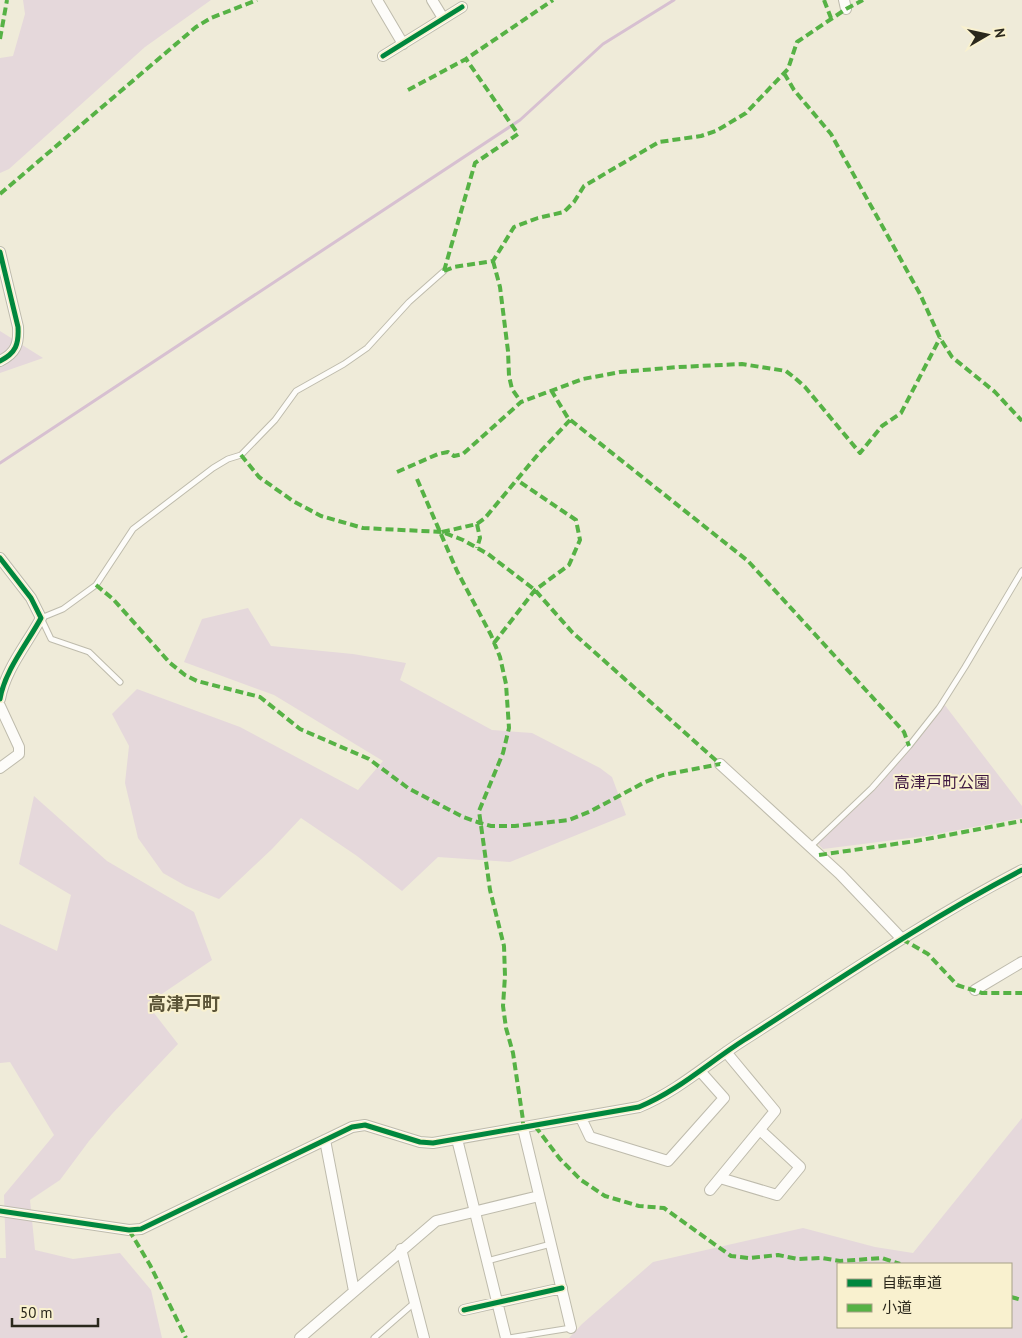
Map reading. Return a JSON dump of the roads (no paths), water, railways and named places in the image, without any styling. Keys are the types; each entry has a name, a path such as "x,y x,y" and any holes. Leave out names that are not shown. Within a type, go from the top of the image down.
{"street":[{"path":"377,0 403,44"},
{"path":"432,0 443,18"},
{"path":"383,56 462,7"},
{"path":"0,252 18,327 19,339 13,352 0,361"},
{"path":"0,558 31,598 41,618 14,665 0,699"},
{"path":"0,706 19,747 19,754 0,768"},
{"path":"720,764 840,874 902,940"},
{"path":"0,1211 129,1230 141,1229 352,1127 365,1125 420,1142 434,1143 638,1107 658,1099 726,1052 902,940 1022,870"},
{"path":"975,990 1022,962"},
{"path":"710,1190 775,1111 726,1052"},
{"path":"581,1118 590,1137 668,1161 724,1098 700,1071"},
{"path":"523,1128 571,1328"},
{"path":"720,1178 777,1196 800,1167 760,1130"},
{"path":"457,1139 497,1303 508,1338"},
{"path":"326,1140 354,1291"},
{"path":"300,1338 401,1249 436,1221 539,1196"},
{"path":"401,1249 424,1338"},
{"path":"464,1310 562,1288"}],"lane":[{"path":"120,682 89,652 51,640 41,618 63,610 96,585 133,529 213,468 228,458 241,455 275,420 296,391 344,364 367,348 409,302 444,271"},
{"path":"810,846 872,788 909,746 938,708 965,667 1022,571"},
{"path":"487,1261 551,1244"},
{"path":"374,1338 414,1302"},
{"path":"508,1338 571,1328"}],"waterway":[{"path":"0,463 520,120 603,44 674,0"}],"district":[{"name":"高津戸町","path":"184,1004"}],"park label":[{"name":"高津戸町公園","path":"942,782"}]}
